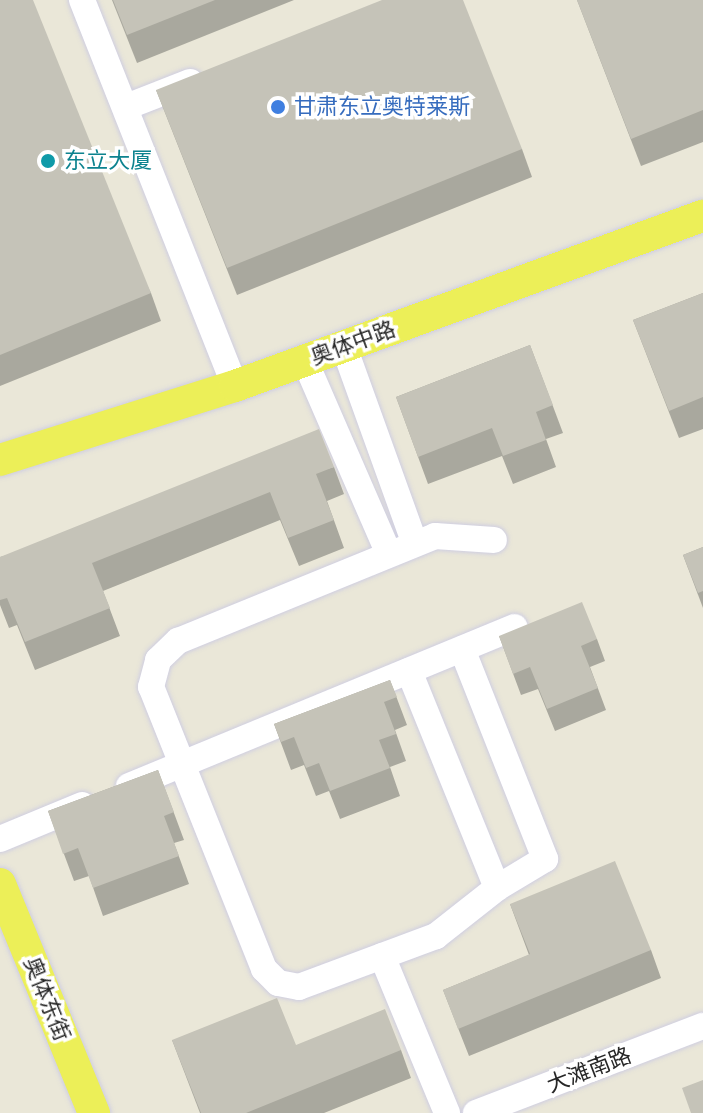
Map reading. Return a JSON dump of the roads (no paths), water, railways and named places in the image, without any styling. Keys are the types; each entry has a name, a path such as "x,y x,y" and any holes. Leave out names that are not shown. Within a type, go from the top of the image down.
{"main road":[{"name":"奥体中路","path":"0,460 235,386 703,216"},
{"name":"奥体东街","path":"0,884 94,1113"}],"street":[{"path":"82,0 235,386"},
{"path":"126,107 212,73"},
{"path":"344,347 415,544"},
{"path":"305,361 389,554"},
{"path":"462,649 545,859 497,888 436,936 299,987 270,977 151,687 166,649 435,536 494,540"},
{"path":"0,839 514,627"},
{"path":"409,671 497,888"},
{"path":"382,956 447,1113"},
{"name":"大滩南路","path":"476,1113 703,1026"}],"place":[{"name":"甘肃东立奥特莱斯","path":"278,107"},
{"name":"东立大厦","path":"48,161"}]}
